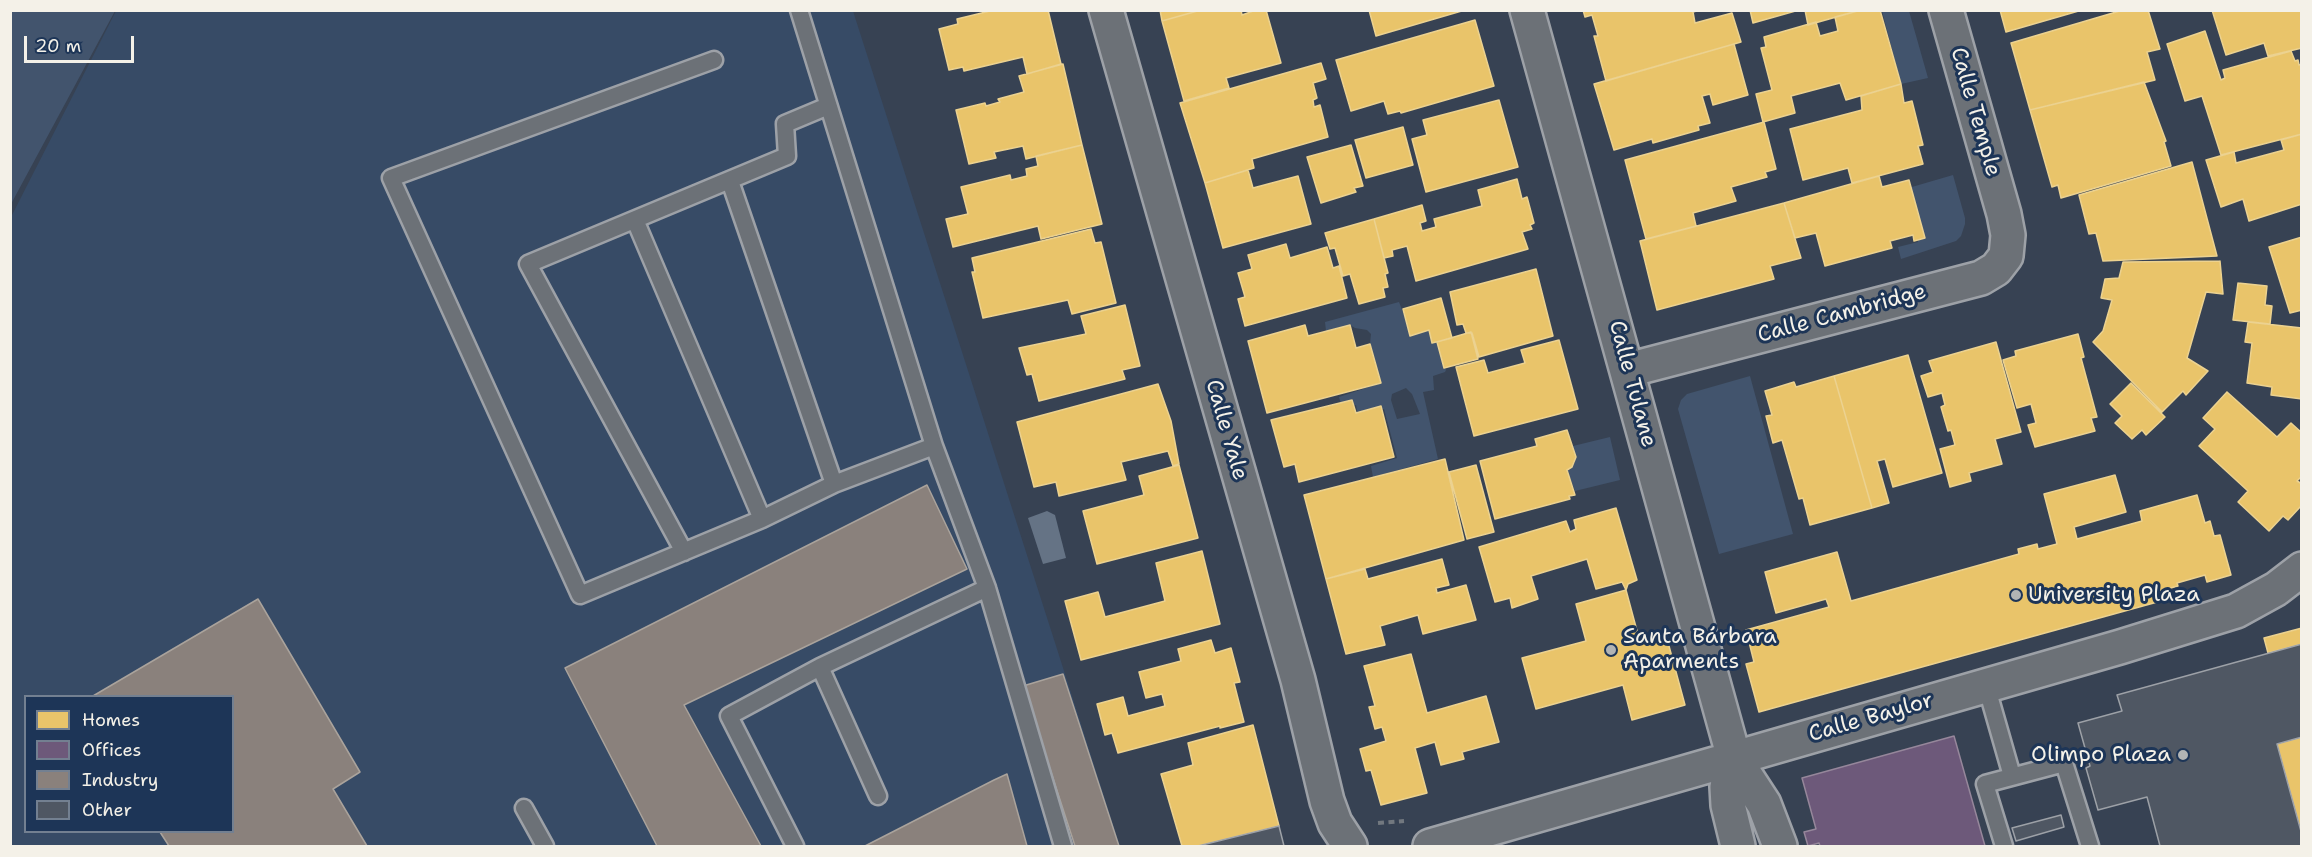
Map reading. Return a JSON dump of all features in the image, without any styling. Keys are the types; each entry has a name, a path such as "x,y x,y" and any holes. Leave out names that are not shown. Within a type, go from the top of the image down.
{"street":[{"name":"Calle Yale","path":"1106,10 1298,680 1326,801 1335,823 1350,846"},
{"name":"Calle Tulane","path":"1527,10 1734,758 1764,804 1780,846"},
{"name":"Calle Temple","path":"1946,10 2004,214"},
{"name":"Calle Cambridge","path":"1628,370 1981,278 1996,269 2006,256 2008,235 2004,214"},
{"name":"Calle Baylor","path":"1430,846 2236,611 2276,589 2301,569"},
{"name":"Calle Tulane","path":"1734,758 1727,786 1728,805 1738,846"}],"lane":[{"path":"799,10 934,446 987,588 1063,846"},
{"path":"714,60 391,178 580,595 762,519 834,484 934,446"},
{"path":"684,552 528,264 787,156 785,124 828,106"},
{"path":"730,181 834,484"},
{"path":"635,220 762,519"},
{"path":"795,846 729,716 820,667 987,588"},
{"path":"820,667 878,796"},
{"path":"1986,685 2012,776"},
{"path":"2004,846 1985,784 2064,763 2090,846"},
{"path":"524,808 545,846"}],"shaded area":[{"path":"10,11 115,11 11,204 10,204"},
{"path":"116,11 853,11 1120,846 11,846 10,219"},
{"path":"1882,11 1909,11 1928,78 1901,84"},
{"path":"1953,175 1965,218 1961,236 1956,241 1901,259 1898,247 1918,242 1905,189"},
{"path":"1399,302 1412,335 1429,330 1432,342 1437,342 1446,370 1433,376 1434,390 1423,392 1438,459 1373,477 1371,466 1397,458 1384,409 1358,415 1356,405 1342,408 1339,397 1381,383 1370,344 1371,334 1367,330 1350,325 1326,331 1325,322","holes":["1406,388 1412,394 1420,414 1397,419 1391,400 1392,394"]},
{"path":"1750,376 1793,534 1719,554 1678,409 1681,400 1687,394"},
{"path":"1610,437 1620,480 1575,491 1567,470 1575,462 1573,446"},
{"path":"1047,511 1055,515 1066,558 1043,564 1028,518"}],"building: Homes":[{"path":"994,10 1048,10 1061,64 1027,74 1023,57 964,71 963,67 949,70 939,29 958,24 957,19"},
{"path":"1160,10 1201,10 1162,21"},
{"path":"1201,10 1241,10 1242,15 1256,10 1266,10 1281,63 1226,78 1229,88 1184,101 1162,21"},
{"path":"1369,10 1465,10 1376,36"},
{"path":"1583,10 1700,10 1693,12 1695,23 1732,13 1741,42 1606,81 1594,36 1598,36 1592,15 1585,17"},
{"path":"1750,10 1799,10 1753,23"},
{"path":"1805,10 1861,10 1808,25"},
{"path":"1861,10 1880,10 1901,84 1846,100 1840,83 1791,96 1795,113 1763,122 1756,94 1772,90 1761,48 1766,47 1764,37 1816,22 1820,36 1838,31 1835,17"},
{"path":"2000,10 2082,10 2006,32"},
{"path":"2123,10 2148,10 2160,49 2147,52 2155,80 2030,110 2011,43"},
{"path":"2212,10 2302,10 2302,48 2268,56 2264,43 2226,55"},
{"path":"1475,20 1494,86 1401,113 1400,111 1388,114 1384,101 1351,111 1336,60"},
{"path":"2205,31 2221,80 2225,78 2223,70 2291,51 2295,61 2298,60 2299,65 2302,64 2302,134 2221,155 2202,96 2185,101 2167,44"},
{"path":"1734,44 1748,95 1713,105 1710,94 1702,96 1710,123 1698,126 1699,130 1653,143 1652,139 1614,150 1594,84"},
{"path":"1321,63 1326,79 1313,83 1317,98 1313,100 1314,107 1320,105 1328,137 1252,159 1254,168 1205,183 1180,103"},
{"path":"1063,64 1082,145 1026,159 1023,146 994,152 996,158 969,164 956,110 985,103 986,106 1000,102 998,99 1024,92 1019,76"},
{"path":"2144,82 2166,141 2164,142 2171,166 2061,198 2058,185 2052,187 2030,110"},
{"path":"1901,84 1904,103 1912,101 1923,145 1918,146 1923,164 1852,183 1848,168 1803,180 1790,129 1862,110 1861,96"},
{"path":"1499,100 1518,167 1426,192 1412,139 1427,135 1423,120"},
{"path":"1764,122 1776,169 1765,172 1767,177 1731,187 1736,201 1693,213 1696,226 1646,239 1625,160"},
{"path":"1403,127 1413,165 1366,178 1355,140"},
{"path":"2302,134 2302,204 2249,221 2243,199 2221,207 2206,160 2234,152 2236,163 2284,150 2281,140"},
{"path":"1082,145 1102,224 1041,239 1038,226 953,247 946,219 968,214 961,187 1010,175 1011,180 1027,176 1026,169 1038,166 1036,156"},
{"path":"1351,145 1363,186 1354,188 1356,192 1321,203 1307,157"},
{"path":"2192,162 2217,256 2103,261 2096,233 2089,234 2079,195"},
{"path":"1248,170 1253,188 1298,176 1311,224 1223,248 1205,183"},
{"path":"1879,176 1882,187 1909,180 1925,238 1914,241 1913,235 1890,241 1892,248 1825,266 1816,233 1795,238 1784,203"},
{"path":"1517,179 1522,199 1527,197 1534,223 1530,225 1532,229 1522,232 1528,249 1416,281 1407,246 1392,250 1393,256 1384,258 1374,219 1422,205 1426,221 1420,223 1422,231 1436,227 1434,219 1482,206 1478,190"},
{"path":"1784,203 1801,258 1770,266 1774,279 1657,310 1640,241"},
{"path":"1374,219 1388,273 1385,274 1388,287 1383,288 1385,297 1359,304 1350,274 1343,276 1335,248 1330,249 1325,233"},
{"path":"1091,229 1095,243 1101,242 1116,303 1072,314 1068,300 983,318 972,272 975,272 972,258"},
{"path":"2302,237 2302,310 2290,313 2269,247"},
{"path":"1286,244 1290,258 1327,247 1333,268 1339,266 1347,298 1245,326 1238,299 1245,297 1238,273 1252,269 1248,255"},
{"path":"2220,261 2223,294 2206,292 2187,358 2208,371 2186,395 2183,391 2162,412 2093,342 2103,331 2112,300 2101,298 2105,279 2119,278 2123,262"},
{"path":"1536,269 1553,336 1479,357 1472,333 1466,333 1463,324 1457,325 1450,292"},
{"path":"2238,283 2267,286 2265,305 2272,306 2270,324 2233,320"},
{"path":"1441,298 1452,338 1432,343 1429,330 1410,336 1403,309"},
{"path":"1125,305 1140,366 1122,370 1125,379 1039,401 1032,374 1027,375 1019,348 1086,334 1081,316"},
{"path":"2248,322 2302,328 2302,399 2271,395 2272,387 2247,383 2252,343 2245,342"},
{"path":"1305,325 1308,336 1350,325 1356,348 1370,344 1381,383 1267,413 1248,341"},
{"path":"1471,332 1478,359 1444,368 1437,342"},
{"path":"2078,334 2084,357 2081,358 2097,417 2091,418 2095,431 2035,447 2028,425 2036,423 2031,404 2017,408 2003,360 2016,356 2015,351"},
{"path":"1559,340 1578,409 1474,436 1456,367 1484,360 1488,373 1525,363 1521,350"},
{"path":"1996,342 2021,432 1995,439 2002,464 1969,473 1971,481 1950,487 1940,449 1955,445 1941,407 1945,405 1942,393 1928,397 1921,376 1933,372 1929,361"},
{"path":"1908,355 1942,473 1893,487 1885,459 1877,461 1889,503 1872,508 1834,376"},
{"path":"1834,376 1872,508 1810,525 1803,498 1799,499 1782,440 1773,443 1766,416 1772,415 1765,391 1794,382 1796,387"},
{"path":"2131,383 2165,417 2146,435 2142,430 2132,439 2115,423 2122,416 2110,404"},
{"path":"1158,384 1171,421 1179,464 1173,466 1168,451 1121,462 1126,480 1059,496 1056,482 1034,487 1017,422"},
{"path":"2227,392 2277,437 2291,423 2302,433 2302,476 2297,481 2302,484 2302,505 2288,520 2283,516 2269,531 2238,502 2248,491 2199,446 2215,429 2203,418"},
{"path":"1352,400 1356,413 1381,406 1394,457 1299,482 1295,464 1284,467 1271,420"},
{"path":"1567,430 1576,457 1572,467 1567,470 1575,495 1569,496 1570,499 1495,519 1480,461 1537,446 1535,439"},
{"path":"1445,459 1464,540 1326,579 1304,495"},
{"path":"1179,465 1198,538 1097,564 1083,511 1144,495 1139,476"},
{"path":"1476,465 1494,532 1467,539 1449,472"},
{"name":"University Plaza","path":"2115,475 2126,512 2074,527 2077,539 2142,521 2140,511 2197,495 2205,523 2210,521 2214,536 2220,535 2231,575 2207,582 2205,575 2177,583 2178,586 2159,591 2161,601 1759,712 1746,664 1754,662 1746,630 1829,607 1826,599 1776,613 1765,572 1837,552 1851,601 2019,554 2018,549 2037,544 2038,549 2057,544 2044,494"},
{"path":"1616,508 1637,580 1628,584 1626,590 1622,582 1596,589 1587,559 1531,576 1538,599 1512,608 1510,598 1495,602 1479,547 1566,521 1570,532 1576,529 1574,520"},
{"path":"1202,551 1220,624 1081,660 1065,601 1098,592 1105,617 1165,601 1156,563"},
{"path":"1442,559 1449,585 1436,588 1437,593 1466,585 1476,620 1423,634 1418,615 1380,626 1385,645 1346,654 1326,579 1365,569 1368,579"},
{"name":"Santa Bárbara Aparments","path":"1626,590 1640,642 1666,635 1685,705 1632,720 1623,685 1536,709 1522,658 1586,641 1576,604"},
{"path":"2302,628 2302,644 2268,653 2264,638"},
{"path":"1211,640 1215,653 1231,648 1240,682 1234,683 1244,722 1220,728 1220,726 1118,753 1112,733 1105,735 1097,704 1123,697 1128,716 1165,706 1162,694 1146,698 1139,672 1181,661 1178,649"},
{"path":"1411,654 1427,713 1486,696 1499,742 1462,752 1464,759 1441,765 1435,742 1415,748 1427,793 1381,805 1371,770 1366,771 1360,749 1386,741 1382,727 1375,729 1369,707 1375,706 1364,666"},
{"path":"1253,725 1279,826 1198,846 1182,846 1161,774 1193,765 1188,743"},
{"path":"2302,737 2302,835 2277,744"}],"building: Offices":[{"path":"1954,736 1985,846 1820,846 1819,843 1808,846 1804,832 1816,829 1802,778"}],"building: Industry":[{"path":"927,485 967,569 684,705 761,846 657,846 565,668"},
{"path":"258,599 360,772 333,789 367,846 169,846 161,833 234,833 234,695 95,695"},
{"path":"1063,674 1119,846 1075,846 1023,686"},
{"path":"1007,774 1027,846 865,846 994,780"}],"building: Other":[{"name":"Olimpo Plaza","path":"2302,644 2302,737 2277,744 2302,835 2302,846 2160,846 2147,797 2098,810 2086,768 2090,766 2078,723 2122,711 2117,695"},
{"path":"2061,815 2064,827 2016,841 2012,828"},
{"path":"1279,826 1284,846 1198,846"}],"place":[{"name":"University Plaza","path":"2016,595"},
{"name":"Santa Bárbara Aparments","path":"1611,650"},
{"name":"Olimpo Plaza","path":"2183,755"}]}
